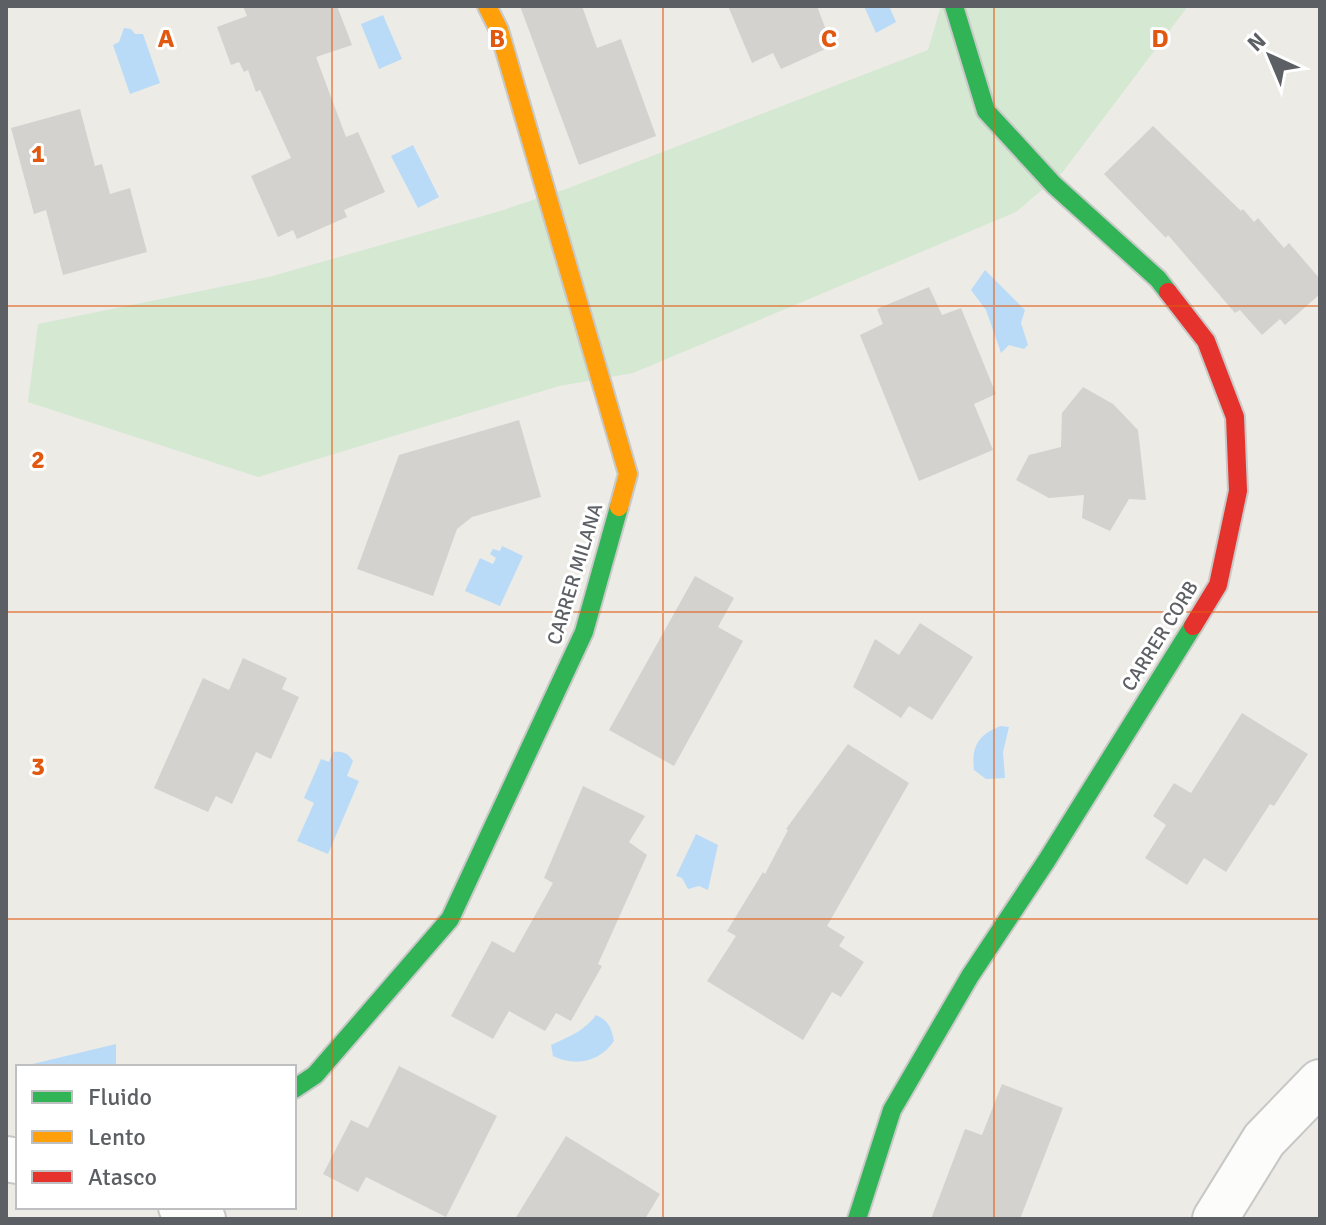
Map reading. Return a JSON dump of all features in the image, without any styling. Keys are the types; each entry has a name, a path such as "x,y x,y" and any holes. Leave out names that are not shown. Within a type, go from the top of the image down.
{"street":[{"name":"CARRER MILANA","path":"296,1088 315,1075 450,919 584,632 628,474 499,30 487,6"},
{"name":"CARRER CORB","path":"857,1219 892,1110 970,976 1047,860 1218,585 1238,491 1235,417 1206,341 1158,279 1054,185 986,111 954,6"},
{"path":"1215,1219 1264,1140 1320,1082"},
{"path":"185,1209 203,1219"}],"green space":[{"path":"941,6 1188,6 1062,173 1016,212 633,373 559,386 258,477 28,402 38,324 269,277 497,212 569,188 928,50"}],"water":[{"path":"864,6 889,6 896,22 876,33"},
{"path":"383,15 402,59 379,69 361,24"},
{"path":"124,28 131,29 135,34 143,34 160,83 130,94 113,45 119,42"},
{"path":"413,145 439,197 418,208 391,156"},
{"path":"985,270 1025,310 1021,323 1028,345 1024,349 1009,345 1001,353 986,310 971,290"},
{"path":"502,546 523,556 500,606 465,591 480,558 493,564 496,558 490,554 493,549 500,551"},
{"path":"1001,726 1009,727 1003,752 1005,778 986,779 974,770 975,748 982,737"},
{"path":"333,752 349,756 353,761 347,776 359,781 328,854 297,841 314,803 304,798 321,759 329,762"},
{"path":"696,834 718,845 708,890 699,886 688,889 682,878 676,876"},
{"path":"596,1015 607,1022 614,1041 602,1054 578,1062 553,1056 551,1045 581,1030"},
{"path":"116,1044 116,1065 28,1065"}],"building":[{"path":"243,6 337,6 352,45 316,57 346,137 358,132 385,192 344,210 347,217 297,239 293,230 278,237 251,176 291,158 260,90 256,92 248,70 244,72 239,62 231,65 217,27 247,16"},
{"path":"520,6 582,6 597,48 621,39 656,136 579,165"},
{"path":"728,6 817,6 832,46 781,69 773,53 752,63"},
{"path":"80,109 95,166 102,164 110,194 130,188 147,252 63,275 46,210 34,214 11,128"},
{"path":"1153,126 1241,211 1243,209 1254,222 1258,218 1284,248 1289,243 1320,279 1320,294 1285,325 1280,319 1262,335 1240,310 1235,313 1168,235 1166,238 1104,174"},
{"path":"929,287 942,315 961,308 996,394 974,404 993,450 919,481 860,335 883,324 877,309"},
{"path":"1083,387 1113,404 1138,430 1146,500 1129,499 1110,531 1082,518 1084,495 1049,498 1016,480 1029,455 1061,447 1062,413"},
{"path":"519,420 541,497 472,517 457,529 433,596 357,569 399,455"},
{"path":"695,576 734,598 718,627 743,641 674,766 609,730"},
{"path":"920,623 973,657 932,720 909,706 901,718 853,687 875,639 899,655"},
{"path":"243,658 287,678 282,689 299,697 271,759 256,752 232,804 216,796 208,812 154,788 203,678 229,690"},
{"path":"1242,713 1308,754 1274,806 1270,804 1226,872 1204,858 1187,885 1145,858 1166,825 1153,816 1174,783 1191,793"},
{"path":"848,744 909,783 827,926 845,937 839,946 864,962 841,997 832,992 803,1040 707,981 736,936 727,931 763,872 765,874 786,829"},
{"path":"583,786 645,816 629,842 647,855 598,964 602,966 571,1021 556,1013 545,1031 509,1011 493,1039 451,1016 492,941 514,953 553,883 544,878"},
{"path":"399,1066 497,1116 446,1217 366,1177 358,1192 323,1174 351,1120 368,1128"},
{"path":"1002,1084 1063,1108 1020,1219 931,1219 965,1129 982,1135"},
{"path":"566,1136 660,1194 645,1219 515,1219"}],"traffic: fast":[{"path":"954,6 986,111 1054,185 1158,279 1168,292"},
{"path":"296,1088 315,1075 450,919 584,632 619,507"},
{"path":"857,1219 892,1110 970,976 1047,860 1193,626"}],"traffic: slow":[{"path":"487,6 499,30 628,474 619,507"}],"traffic: jam":[{"path":"1168,292 1206,341 1235,417 1238,491 1218,585 1193,626"}]}
